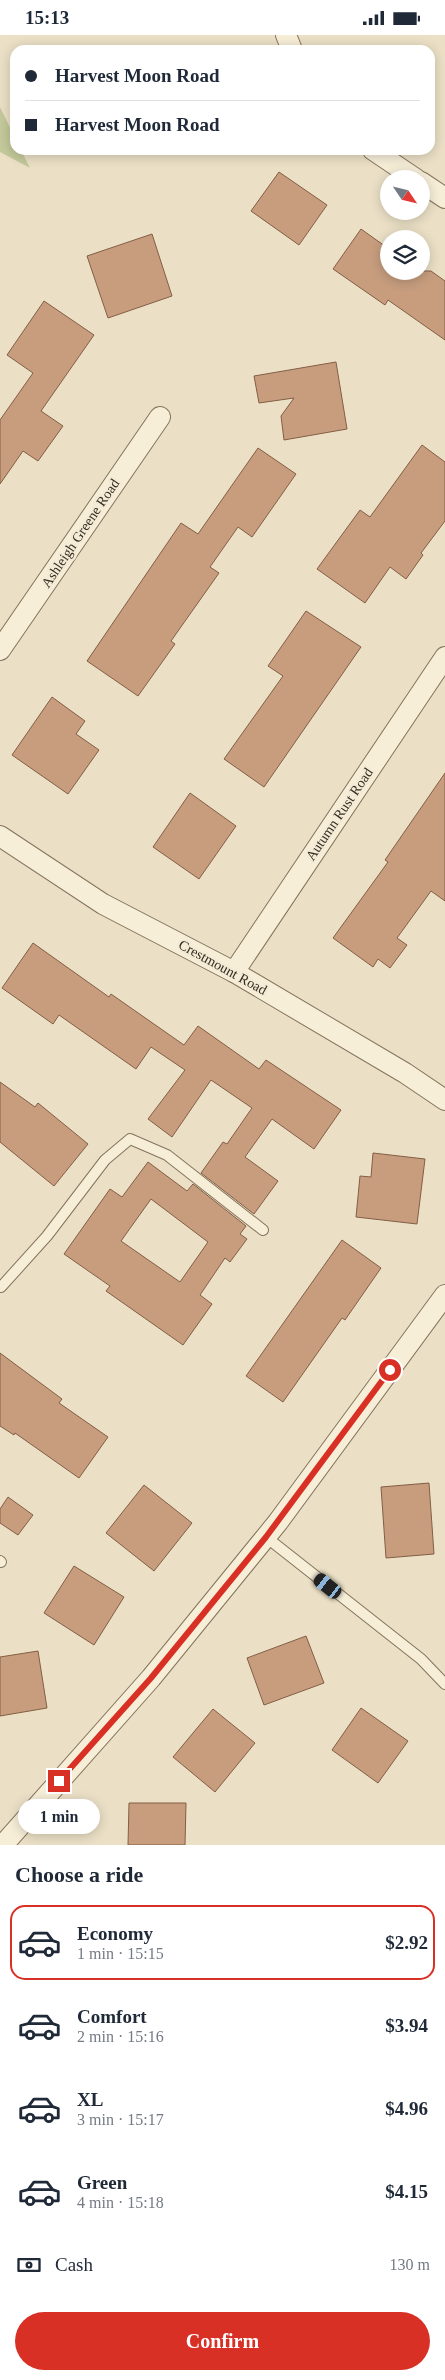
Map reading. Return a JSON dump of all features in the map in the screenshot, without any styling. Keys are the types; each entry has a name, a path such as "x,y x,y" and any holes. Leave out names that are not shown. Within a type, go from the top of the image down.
{"street":[{"path":"380,155 403,170"},
{"path":"430,188 445,198"},
{"name":"Ashleigh Greene Road","path":"0,650 160,417"},
{"name":"Autumn Rust Road","path":"234,972 445,657"},
{"name":"Crestmount Road","path":"0,836 103,904 234,972 405,1073 445,1099"},
{"path":"6,1841 151,1678 266,1537 445,1295"}],"lane":[{"path":"0,1289 47,1236 105,1160 130,1139 167,1155 263,1230"},
{"path":"266,1537 421,1659 445,1684"}],"green space":[{"path":"0,107 10,128 10,155 24,155 30,168 0,152"}],"building":[{"path":"279,172 327,205 299,245 251,211"},
{"path":"361,229 380,243 380,280 430,280 431,271 445,281 445,340 388,300 385,305 333,269"},
{"path":"152,234 172,296 108,318 87,256"},
{"path":"44,301 94,335 41,411 63,426 38,461 23,451 0,484 0,420 33,373 7,355"},
{"path":"336,362 347,429 284,440 281,416 294,398 259,403 254,376"},
{"path":"422,445 445,462 445,521 421,553 423,555 406,579 390,567 365,603 317,569 360,510 370,517"},
{"path":"258,448 296,474 252,537 238,527 210,567 219,573 171,641 175,644 138,696 87,661 181,523 198,534"},
{"path":"306,611 361,647 264,787 224,759 283,676 268,666"},
{"path":"52,697 85,721 76,734 99,750 68,794 12,755"},
{"path":"445,773 445,901 431,891 397,938 407,945 390,968 378,959 373,967 333,938 388,862 385,860"},
{"path":"190,793 236,826 199,879 153,847"},
{"path":"33,943 109,997 111,994 184,1045 198,1026 259,1069 266,1060 341,1110 314,1149 272,1119 245,1157 278,1181 254,1214 201,1173 223,1142 227,1144 252,1108 211,1080 172,1137 148,1119 185,1070 151,1047 136,1069 59,1015 53,1024 2,988"},
{"path":"0,1082 35,1107 38,1103 88,1144 54,1186 0,1142"},
{"path":"373,1153 425,1159 417,1224 356,1217 360,1176 371,1177"},
{"path":"148,1162 187,1191 193,1184 246,1226 240,1234 247,1239 230,1262 225,1258 200,1295 212,1304 183,1345 106,1291 110,1286 64,1254 110,1189 122,1197","holes":["151,1199 208,1242 180,1282 121,1241"]},
{"path":"342,1240 381,1268 345,1320 342,1318 283,1402 246,1376"},
{"path":"0,1353 62,1399 59,1403 108,1437 79,1478 15,1433 14,1435 0,1426"},
{"path":"429,1483 434,1554 386,1558 381,1487"},
{"path":"144,1485 192,1523 154,1571 106,1533"},
{"path":"8,1497 33,1515 18,1535 0,1523 0,1509"},
{"path":"74,1566 124,1597 94,1645 44,1613"},
{"path":"306,1636 324,1683 264,1705 247,1658"},
{"path":"38,1651 47,1708 0,1716 0,1657"},
{"path":"361,1708 408,1741 378,1783 332,1750"},
{"path":"213,1709 255,1743 215,1792 173,1757"},
{"path":"129,1803 186,1803 185,1845 128,1845"}],"route":[{"path":"59,1781 151,1678 266,1537 390,1370"}]}
